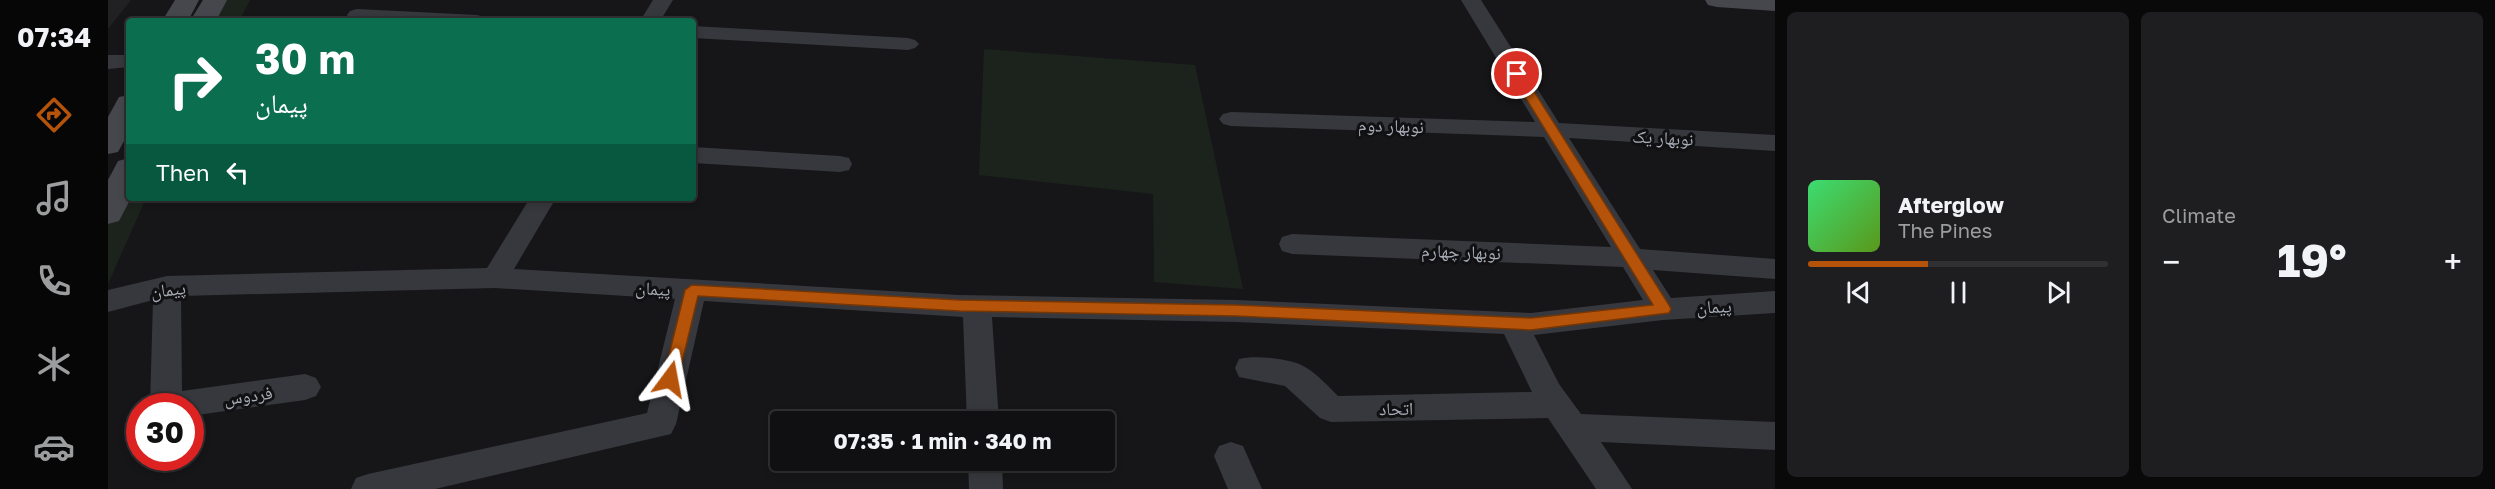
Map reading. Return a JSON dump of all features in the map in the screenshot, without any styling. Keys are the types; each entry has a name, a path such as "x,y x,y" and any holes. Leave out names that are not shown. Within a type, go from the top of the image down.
{"main road":[{"path":"177,18 187,0"},
{"path":"205,18 215,0"},
{"path":"1717,0 1775,4"},
{"path":"108,145 126,109"},
{"path":"108,213 126,174"}],"street":[{"path":"652,18 663,0"},
{"path":"1471,0 1663,309"},
{"path":"357,15 417,18"},
{"path":"696,32 908,44"},
{"path":"108,62 126,61"},
{"name":"نوبهار دوم","path":"1231,119 1551,130"},
{"name":"نوبهار یک","path":"1551,130 1775,143"},
{"path":"696,155 840,164"},
{"path":"495,278 541,201"},
{"name":"نوبهار چهارم","path":"1292,244 1631,258 1775,269"},
{"name":"پیمان","path":"108,301 167,286 495,278 977,306 1236,310 1514,324 1663,309 1775,302"},
{"name":"فردوس","path":"167,286 166,405 305,387"},
{"path":"368,489 660,424 692,290"},
{"path":"977,306 982,411"},
{"path":"1514,324 1548,393 1615,489"},
{"name":"اتحاد","path":"1250,368 1294,375 1331,409 1564,416 1775,436"},
{"path":"1231,456 1245,489"},
{"path":"985,471 986,489"}],"shaded area":[{"path":"224,0 250,0 241,18 213,18"},
{"path":"984,49 1195,65 1243,289 1154,282 1153,194 979,175"},
{"path":"126,201 145,201 108,284 108,218"}],"route":[{"path":"670,379 692,290 959,306 1236,310 1531,324 1663,309 1517,74"}]}
